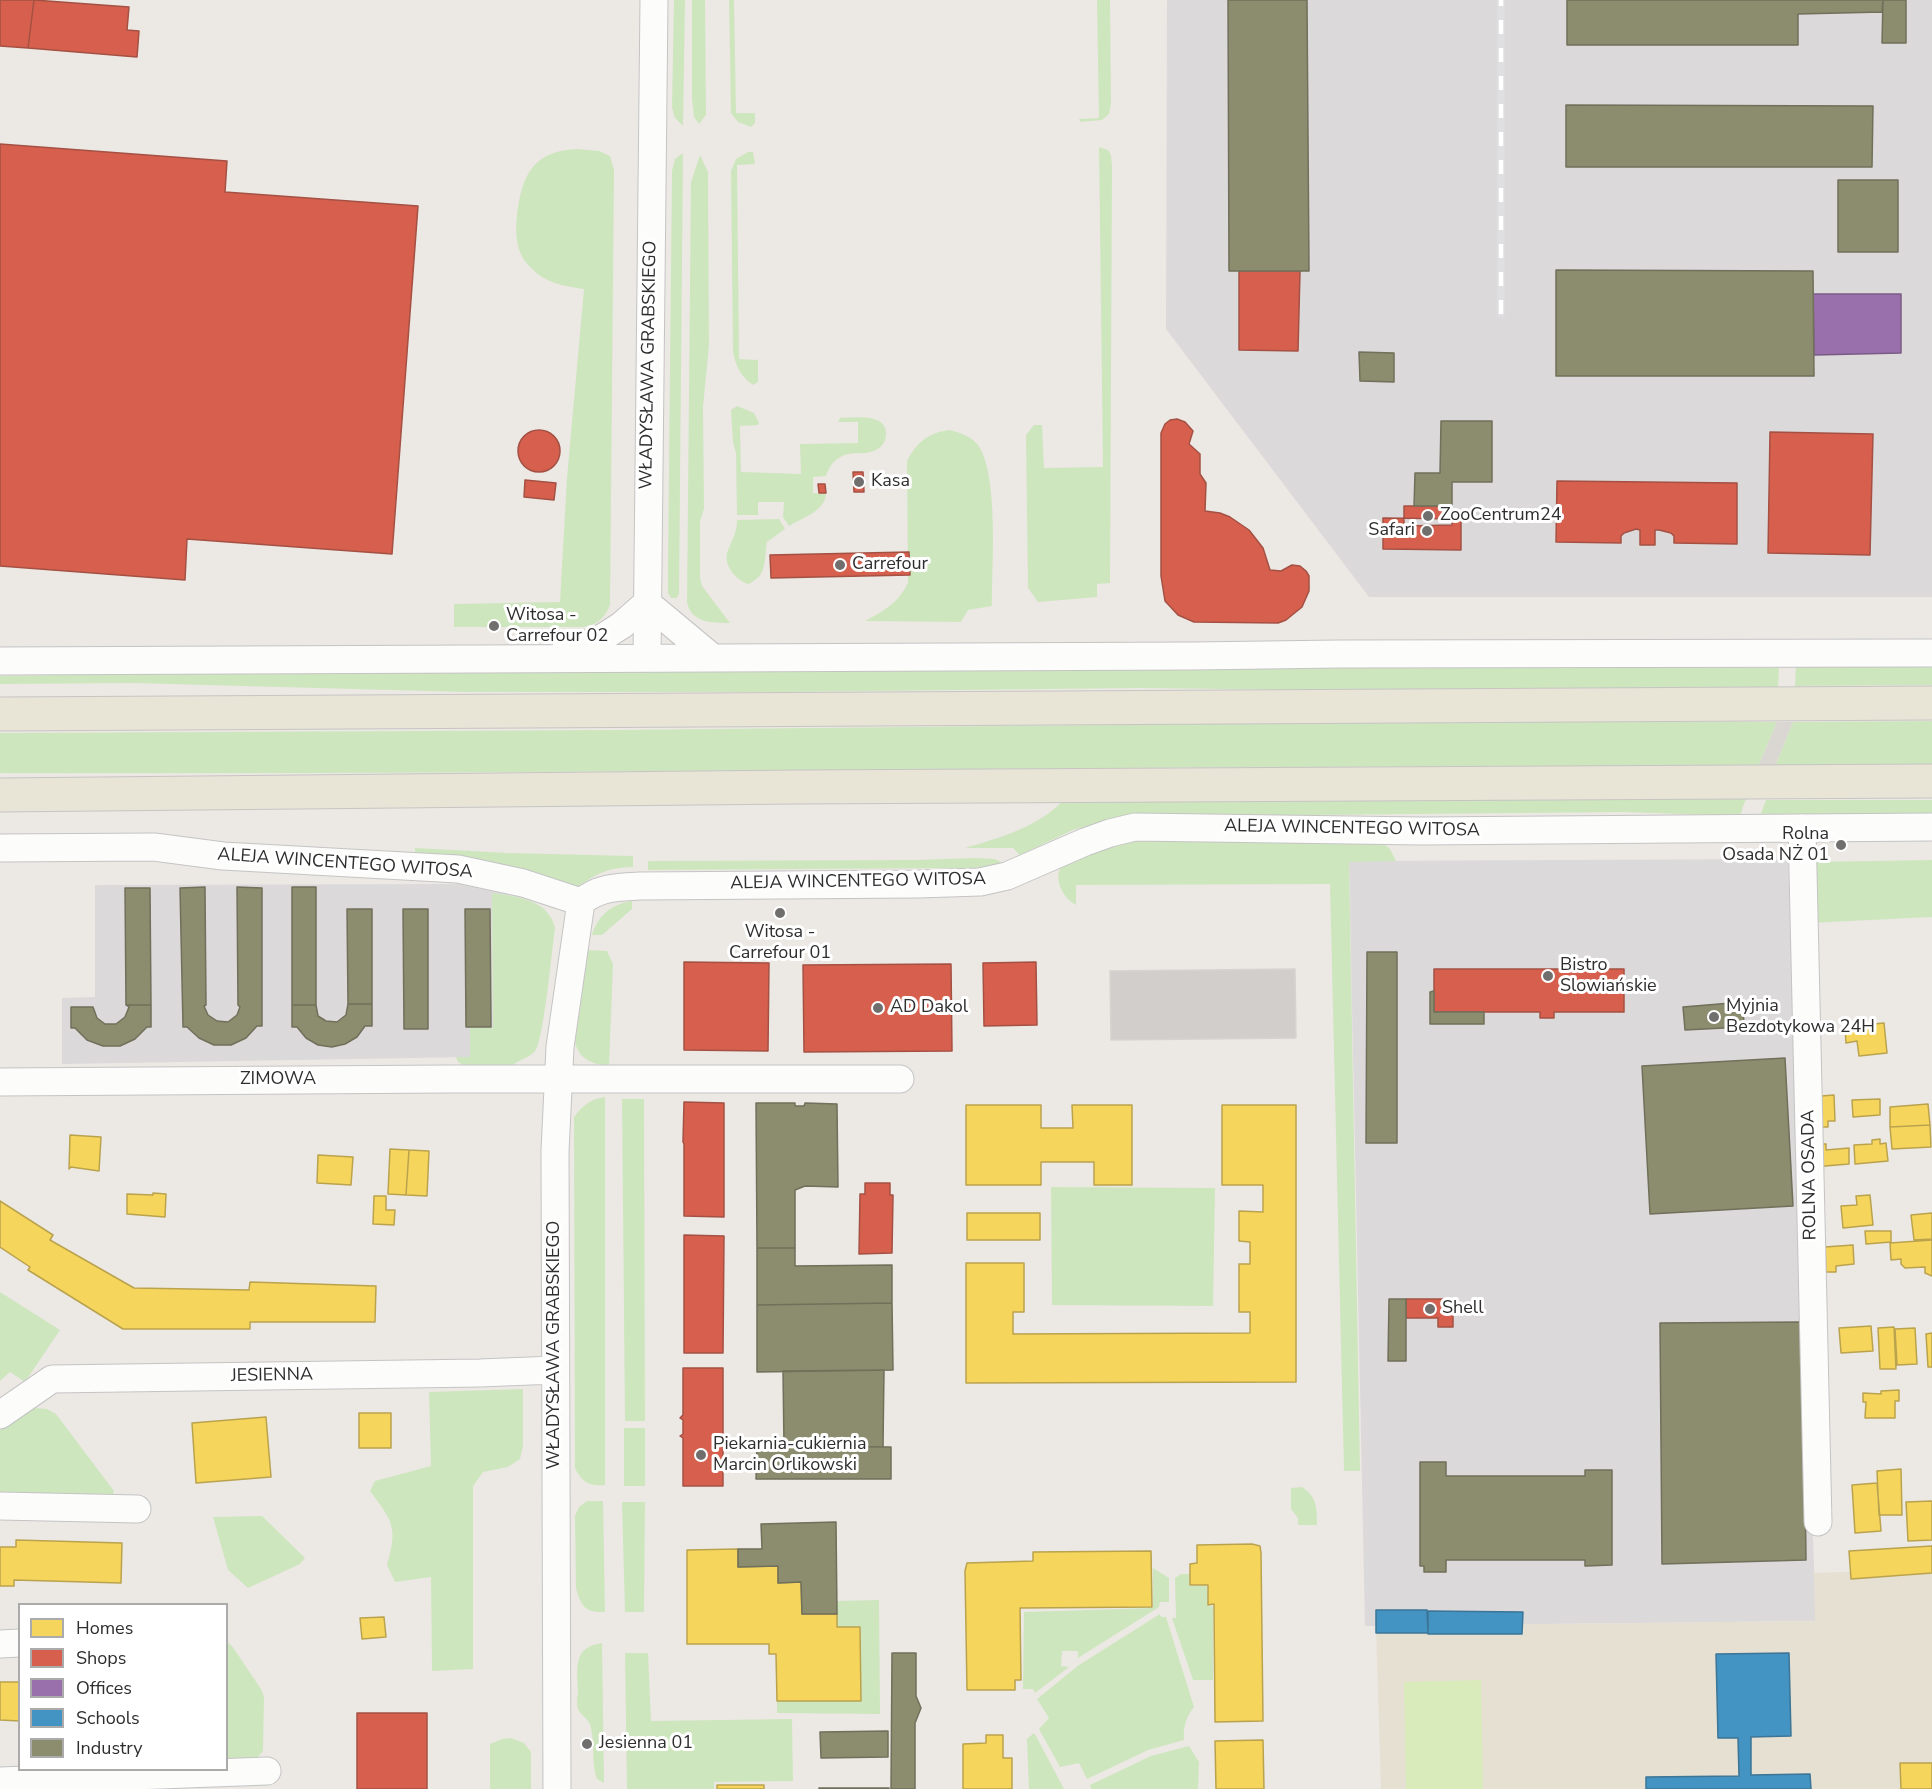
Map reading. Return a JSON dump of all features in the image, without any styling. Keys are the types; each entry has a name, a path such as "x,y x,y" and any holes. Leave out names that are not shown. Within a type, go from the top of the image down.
{"main road":[{"path":"0,714 1932,703"},
{"path":"0,795 809,787 1932,781"},
{"path":"0,814 120,795"}],"street":[{"name":"WŁADYSŁAWA GRABSKIEGO","path":"646,658 654,0"},
{"path":"535,658 597,641 622,626 647,603 713,658"},
{"path":"0,661 1932,653"},
{"name":"ALEJA WINCENTEGO WITOSA","path":"0,848 154,847 223,856 458,869 524,883 581,902 592,893 604,889 640,886 980,882 1007,876 1085,842 1135,827 1422,831 1932,826"},
{"name":"ROLNA OSADA","path":"1802,828 1818,1522"},
{"name":"WŁADYSŁAWA GRABSKIEGO","path":"557,1789 555,1151 557,1079 574,939 581,902"},
{"name":"ZIMOWA","path":"0,1082 900,1079"},
{"name":"JESIENNA","path":"0,1416 52,1379 555,1370"},
{"path":"0,1506 137,1509"},
{"path":"0,1644 18,1643"},
{"path":"0,1781 267,1771"}],"shaded area":[{"path":"1167,0 1932,0 1932,597 1369,597 1166,329"},
{"path":"1777,722 1793,722 1775,766 1758,767"},
{"path":"1788,859 1816,1621 1365,1626 1349,861"},
{"path":"459,884 509,895 492,894 493,1028 470,1057 62,1064 62,998 95,997 95,885"},
{"path":"1932,1569 1932,1789 1381,1789 1376,1626 1815,1621 1814,1573"}],"green space":[{"path":"674,0 685,0 683,126 675,118 672,108"},
{"path":"692,0 705,0 706,115 699,124 694,117 692,99"},
{"path":"729,0 734,0 736,113 755,113 755,123 751,127 738,122 731,113"},
{"path":"1097,0 1110,0 1111,104 1109,114 1102,120 1080,122 1079,119 1099,118"},
{"path":"1099,147 1108,150 1112,167 1110,583 1097,584 1097,597 1038,602 1028,588 1026,435 1034,425 1042,425 1044,468 1103,467"},
{"path":"577,149 599,151 610,156 614,170 610,605 600,620 584,627 454,627 454,604 560,602 567,478 584,289 548,280 530,267 519,249 516,222 522,189 532,168 549,155"},
{"path":"748,152 753,152 755,164 737,165 739,359 758,360 758,382 753,385 739,370 733,351 731,171 736,159"},
{"path":"683,153 679,594 677,598 671,598 668,593 668,570 672,171 675,159"},
{"path":"700,155 708,172 709,345 703,407 704,509 700,521 700,578 702,586 730,623 710,622 698,618 689,609 687,602 691,182"},
{"path":"737,406 754,413 759,423 758,425 740,426 741,472 801,474 800,444 858,443 858,422 838,422 840,418 861,417 876,420 882,423 886,436 883,444 876,450 843,456 833,463 826,476 813,477 813,493 826,494 825,500 812,513 789,526 783,517 784,502 758,502 758,515 737,515 736,453 731,410"},
{"path":"950,430 969,437 978,445 985,459 992,499 992,606 968,610 961,622 865,621 890,606 908,583 907,461 924,439"},
{"path":"779,519 785,529 767,542 762,572 754,581 748,584 744,582 735,576 727,563 727,553 735,533 737,520"},
{"path":"1796,666 1932,666 1932,685 1795,686"},
{"path":"1140,668 1779,668 1778,687 1396,691 1139,688 785,692 464,692 134,683 0,684 0,676 60,675"},
{"path":"1484,721 1777,722 1758,767 0,773 0,733 617,730"},
{"path":"1932,721 1932,765 1775,766 1793,722"},
{"path":"1746,798 1740,816 1624,812 1208,816 1096,824 1073,830 1020,855 1013,848 965,848 1005,836 1030,825 1063,801"},
{"path":"1766,800 1932,800 1932,815 1760,816"},
{"path":"1138,837 1382,842 1390,849 1396,861 1349,862 1360,1471 1344,1471 1330,884 1076,885 1076,905 1071,902 1060,886 1058,874 1063,864"},
{"path":"415,848 633,856 633,867 603,872 577,887 415,854"},
{"path":"995,859 1007,865 972,868 648,870 648,861"},
{"path":"1932,860 1932,917 1810,923 1811,862"},
{"path":"492,893 531,901 546,911 552,919 555,928 542,1030 535,1051 512,1066 465,1066 458,1062 456,1057 470,1057 470,1027 493,1028"},
{"path":"632,901 632,909 602,935 592,935 602,916 618,905"},
{"path":"588,950 607,951 613,964 609,1066 583,1057 575,1042"},
{"path":"605,1097 605,1485 599,1485 583,1480 575,1468 574,1117 588,1103"},
{"path":"622,1099 644,1099 645,1421 625,1421"},
{"path":"1051,1187 1215,1188 1213,1306 1052,1305"},
{"path":"0,1292 60,1330 25,1382 10,1372 0,1381"},
{"path":"523,1389 523,1446 520,1459 508,1467 483,1472 473,1486 473,1669 432,1671 431,1577 395,1582 387,1565 393,1533 391,1525 384,1510 370,1491 375,1481 431,1466 429,1392"},
{"path":"35,1408 47,1409 56,1414 114,1491 112,1498 0,1499 0,1430 25,1411"},
{"path":"624,1428 645,1428 645,1486 624,1486"},
{"path":"1302,1487 1311,1495 1315,1503 1317,1525 1298,1525 1298,1518 1291,1509 1291,1488"},
{"path":"587,1501 603,1501 605,1612 588,1610 582,1604 576,1588 575,1516 579,1507"},
{"path":"622,1502 645,1502 644,1612 625,1612"},
{"path":"262,1516 305,1558 300,1564 248,1588 228,1570 213,1517"},
{"path":"1153,1568 1169,1578 1169,1602 1160,1602 1159,1607 1078,1658 1078,1651 1062,1651 1061,1666 1069,1667 1035,1693 1033,1689 1023,1689 1024,1612 1153,1608"},
{"path":"1181,1574 1189,1574 1190,1586 1207,1586 1208,1606 1213,1607 1213,1680 1193,1680 1172,1618 1176,1618 1175,1578"},
{"path":"879,1600 880,1714 777,1713 777,1700 861,1700 860,1627 837,1627 837,1601"},
{"path":"1160,1614 1161,1617 1166,1617 1194,1707 1186,1722 1184,1740 1148,1750 1087,1779 1079,1763 1060,1767 1039,1729 1049,1718 1037,1699 1079,1665"},
{"path":"228,1643 261,1689 264,1697 263,1751 257,1758 228,1767"},
{"path":"602,1643 604,1783 597,1779 595,1773 590,1725 577,1705 578,1666 581,1654 593,1645"},
{"path":"625,1653 648,1653 651,1721 792,1719 793,1781 714,1782 714,1789 627,1789"},
{"path":"1481,1680 1483,1789 1406,1789 1404,1682"},
{"path":"1034,1733 1064,1789 1029,1789 1027,1739"},
{"path":"511,1738 524,1743 531,1752 531,1789 490,1789 490,1744"},
{"path":"1189,1746 1199,1762 1198,1789 1091,1789 1090,1785 1151,1756"}],"building: Homes":[{"path":"1884,1023 1887,1053 1859,1056 1857,1041 1846,1043 1845,1027"},
{"path":"1834,1095 1835,1121 1828,1121 1828,1127 1819,1127 1809,1097"},
{"path":"1880,1099 1880,1115 1853,1117 1852,1100"},
{"path":"1928,1104 1930,1125 1890,1127 1890,1107"},
{"path":"966,1105 1041,1105 1041,1128 1073,1128 1072,1105 1132,1105 1132,1185 1094,1185 1094,1162 1041,1162 1041,1185 966,1185"},
{"path":"1222,1105 1296,1105 1296,1382 966,1383 966,1263 1024,1263 1024,1312 1013,1312 1013,1334 1250,1333 1250,1312 1239,1312 1239,1264 1250,1264 1250,1242 1239,1241 1239,1211 1263,1212 1263,1185 1222,1185"},
{"path":"1930,1125 1931,1147 1892,1149 1890,1127"},
{"path":"70,1135 101,1137 99,1171 71,1167 69,1169"},
{"path":"1880,1139 1880,1144 1886,1143 1888,1161 1855,1164 1854,1145 1872,1144 1872,1140"},
{"path":"1811,1144 1826,1144 1826,1150 1849,1148 1849,1164 1813,1167"},
{"path":"390,1149 409,1150 406,1195 388,1194"},
{"path":"409,1150 429,1151 427,1196 406,1195"},
{"path":"318,1155 353,1157 351,1185 317,1183"},
{"path":"153,1193 166,1194 165,1217 127,1214 127,1194 153,1195"},
{"path":"1870,1195 1873,1225 1843,1228 1841,1206 1857,1205 1856,1196"},
{"path":"374,1196 386,1196 386,1210 395,1210 394,1225 373,1224"},
{"path":"0,1201 53,1235 50,1240 134,1288 249,1290 250,1282 376,1286 375,1322 250,1322 250,1329 123,1329 28,1270 30,1267 0,1247"},
{"path":"967,1213 1040,1213 1040,1240 967,1240"},
{"path":"1932,1213 1932,1239 1914,1240 1911,1215"},
{"path":"1865,1231 1891,1231 1891,1242 1866,1244"},
{"path":"1932,1240 1932,1276 1925,1273 1925,1267 1905,1268 1901,1264 1901,1259 1891,1260 1890,1243"},
{"path":"1853,1245 1854,1264 1836,1266 1836,1272 1826,1272 1825,1247"},
{"path":"1871,1326 1873,1351 1841,1353 1839,1328"},
{"path":"1894,1327 1896,1369 1880,1369 1878,1328"},
{"path":"1915,1328 1917,1364 1897,1365 1895,1329"},
{"path":"1932,1333 1932,1367 1928,1367 1926,1334"},
{"path":"1899,1390 1899,1401 1895,1401 1895,1418 1865,1418 1866,1402 1863,1402 1863,1393 1881,1394 1881,1391"},
{"path":"359,1413 391,1413 391,1448 359,1448"},
{"path":"266,1417 271,1477 196,1483 192,1423"},
{"path":"1901,1469 1902,1515 1879,1515 1877,1471"},
{"path":"1877,1483 1881,1531 1855,1533 1852,1485"},
{"path":"1932,1501 1932,1540 1908,1541 1906,1502"},
{"path":"16,1540 122,1543 121,1583 14,1580 14,1586 0,1586 0,1547 16,1547"},
{"path":"1252,1544 1260,1546 1261,1553 1263,1721 1215,1722 1214,1604 1208,1605 1208,1585 1190,1585 1190,1564 1197,1563 1197,1545"},
{"path":"1932,1546 1932,1573 1851,1579 1849,1551"},
{"path":"738,1549 738,1567 778,1566 778,1583 801,1582 802,1614 837,1614 837,1627 860,1627 861,1701 777,1701 776,1654 769,1654 769,1644 687,1644 687,1550"},
{"path":"1151,1551 1152,1607 1020,1608 1021,1680 1015,1680 1015,1690 967,1690 965,1571 967,1563 1033,1561 1033,1552"},
{"path":"384,1617 386,1637 362,1639 360,1618"},
{"path":"0,1682 18,1682 18,1721 0,1720"},
{"path":"986,1735 1003,1735 1003,1758 1012,1758 1012,1789 963,1789 963,1744 986,1743"},
{"path":"1263,1740 1264,1789 1216,1789 1215,1741"},
{"path":"1900,1763 1932,1763 1932,1789 1901,1789"},
{"path":"717,1785 764,1785 764,1789 717,1789"}],"building: Shops":[{"path":"0,0 34,0 28,48 0,46"},
{"path":"34,0 129,7 127,30 139,31 137,57 28,48"},
{"path":"0,144 227,161 225,192 418,206 392,554 187,539 185,580 0,566"},
{"path":"1239,271 1300,271 1298,351 1239,350"},
{"path":"1177,419 1185,422 1193,431 1189,444 1200,454 1200,474 1206,483 1205,511 1230,517 1249,530 1263,548 1270,570 1281,571 1292,565 1300,566 1309,576 1309,591 1302,607 1286,620 1278,623 1194,622 1178,615 1165,601 1161,576 1161,433 1165,424"},
{"path":"539,430 547,431 554,436 559,443 559,459 554,466 547,471 539,472 531,471 524,466 519,459 518,451 519,443 524,436 531,431"},
{"path":"1770,432 1873,434 1870,555 1768,553"},
{"name":"Kasa","path":"853,472 863,472 864,492 854,492"},
{"path":"525,480 556,483 554,500 524,497"},
{"path":"1557,481 1737,483 1737,544 1674,543 1674,536 1671,533 1655,530 1655,545 1640,545 1640,530 1636,529 1624,533 1621,536 1621,543 1556,542"},
{"name":"Kasa","path":"818,484 825,484 826,493 819,493"},
{"name":"ZooCentrum24","path":"1404,506 1452,506 1452,525 1404,526"},
{"path":"1383,518 1461,519 1461,550 1383,549"},
{"name":"Carrefour","path":"909,552 910,575 771,578 770,555"},
{"path":"684,962 769,963 768,1051 684,1050"},
{"path":"1036,962 1037,1025 984,1026 983,963"},
{"name":"AD Dakol","path":"951,964 952,1051 804,1052 803,965"},
{"path":"1434,969 1624,969 1624,1012 1554,1012 1554,1018 1540,1018 1540,1012 1434,1012"},
{"path":"684,1102 724,1103 724,1217 684,1216"},
{"path":"865,1183 890,1183 890,1195 893,1195 892,1253 859,1254 860,1194 865,1194"},
{"path":"684,1235 724,1236 723,1353 684,1353"},
{"name":"Shell","path":"1406,1299 1453,1299 1453,1327 1438,1327 1438,1318 1406,1318"},
{"path":"683,1368 723,1368 723,1486 683,1486 683,1438 680,1436 683,1434 683,1420 680,1418 683,1415"},
{"path":"357,1713 427,1713 427,1789 357,1789"}],"building: Offices":[{"path":"1813,294 1901,294 1901,353 1814,355"}],"building: Schools":[{"path":"1376,1610 1427,1610 1428,1633 1376,1633"},
{"path":"1428,1611 1523,1612 1522,1634 1428,1634"},
{"path":"1789,1653 1791,1736 1751,1737 1751,1775 1810,1774 1811,1789 1646,1789 1646,1777 1739,1776 1738,1738 1718,1738 1716,1654"}],"building: Industry":[{"path":"1228,0 1307,0 1309,271 1229,271"},
{"path":"1567,0 1883,0 1882,12 1798,14 1798,45 1567,45"},
{"path":"1883,0 1906,0 1906,43 1882,43"},
{"path":"1566,105 1873,106 1872,167 1566,167"},
{"path":"1838,180 1898,180 1898,252 1838,252"},
{"path":"1556,270 1813,271 1814,376 1556,376"},
{"path":"1359,352 1394,353 1394,382 1360,381"},
{"path":"1441,421 1492,421 1492,482 1452,482 1452,506 1414,506 1415,473 1440,473"},
{"path":"205,887 206,1005 204,1006 208,1015 217,1021 228,1022 237,1015 240,1007 238,1005 237,887 262,888 262,1026 257,1026 246,1038 231,1045 214,1045 199,1038 187,1027 183,1027 180,888"},
{"path":"292,887 316,887 316,1005 292,1005"},
{"path":"125,888 150,888 151,1005 126,1005"},
{"path":"347,909 372,909 372,1004 348,1004"},
{"path":"403,909 428,909 428,1029 404,1029"},
{"path":"465,909 490,909 491,1027 466,1027"},
{"path":"1367,952 1397,952 1397,1143 1366,1143"},
{"path":"1434,991 1434,1012 1484,1012 1484,1024 1430,1024 1430,992"},
{"name":"Myjnia Bezdotykowa 24H","path":"1743,1002 1744,1027 1685,1030 1683,1007"},
{"path":"348,1004 372,1004 372,1026 365,1026 357,1037 345,1044 332,1047 318,1045 306,1038 297,1027 292,1027 292,1005 316,1005 318,1016 326,1021 337,1022 346,1015"},
{"path":"126,1005 151,1005 151,1027 147,1027 135,1039 120,1046 103,1046 87,1040 75,1028 71,1028 71,1007 93,1007 97,1018 105,1024 116,1024 125,1017 129,1007"},
{"path":"1785,1058 1793,1206 1650,1214 1642,1066"},
{"path":"756,1103 795,1103 795,1106 804,1106 805,1103 837,1104 838,1187 805,1186 795,1190 795,1248 757,1248"},
{"path":"757,1248 795,1248 795,1266 892,1265 892,1303 757,1305"},
{"path":"1389,1299 1406,1299 1406,1361 1388,1361"},
{"path":"892,1303 893,1370 757,1372 757,1305"},
{"path":"1803,1322 1806,1560 1662,1564 1660,1323"},
{"path":"884,1370 883,1447 784,1446 783,1371"},
{"path":"757,1446 891,1447 891,1479 756,1479"},
{"path":"1420,1462 1446,1462 1446,1476 1585,1476 1585,1470 1612,1470 1612,1565 1585,1566 1585,1560 1446,1560 1446,1572 1424,1572 1424,1566 1420,1566"},
{"path":"836,1522 837,1614 802,1614 801,1582 778,1583 778,1566 738,1567 738,1549 762,1549 761,1524"},
{"path":"892,1653 916,1653 916,1696 921,1708 915,1723 915,1789 891,1789"},
{"path":"888,1731 888,1757 821,1758 820,1732"},
{"path":"889,1788 889,1789 819,1789"}],"building: Other":[{"path":"1295,969 1296,1038 1111,1040 1110,971"}],"railway":[{"path":"1501,0 1501,314"}],"place":[{"name":"Kasa","path":"859,482"},
{"name":"ZooCentrum24","path":"1428,516"},
{"name":"Safari","path":"1427,531"},
{"name":"Carrefour","path":"840,565"},
{"name":"Witosa - Carrefour 02","path":"494,626"},
{"name":"Rolna Osada NŻ 01","path":"1841,845"},
{"name":"Witosa - Carrefour 01","path":"780,913"},
{"name":"Bistro Slowiańskie","path":"1548,976"},
{"name":"AD Dakol","path":"878,1008"},
{"name":"Myjnia Bezdotykowa 24H","path":"1714,1017"},
{"name":"Shell","path":"1430,1309"},
{"name":"Piekarnia-cukiernia Marcin Orlikowski","path":"701,1455"},
{"name":"Jesienna 01","path":"587,1744"}]}
